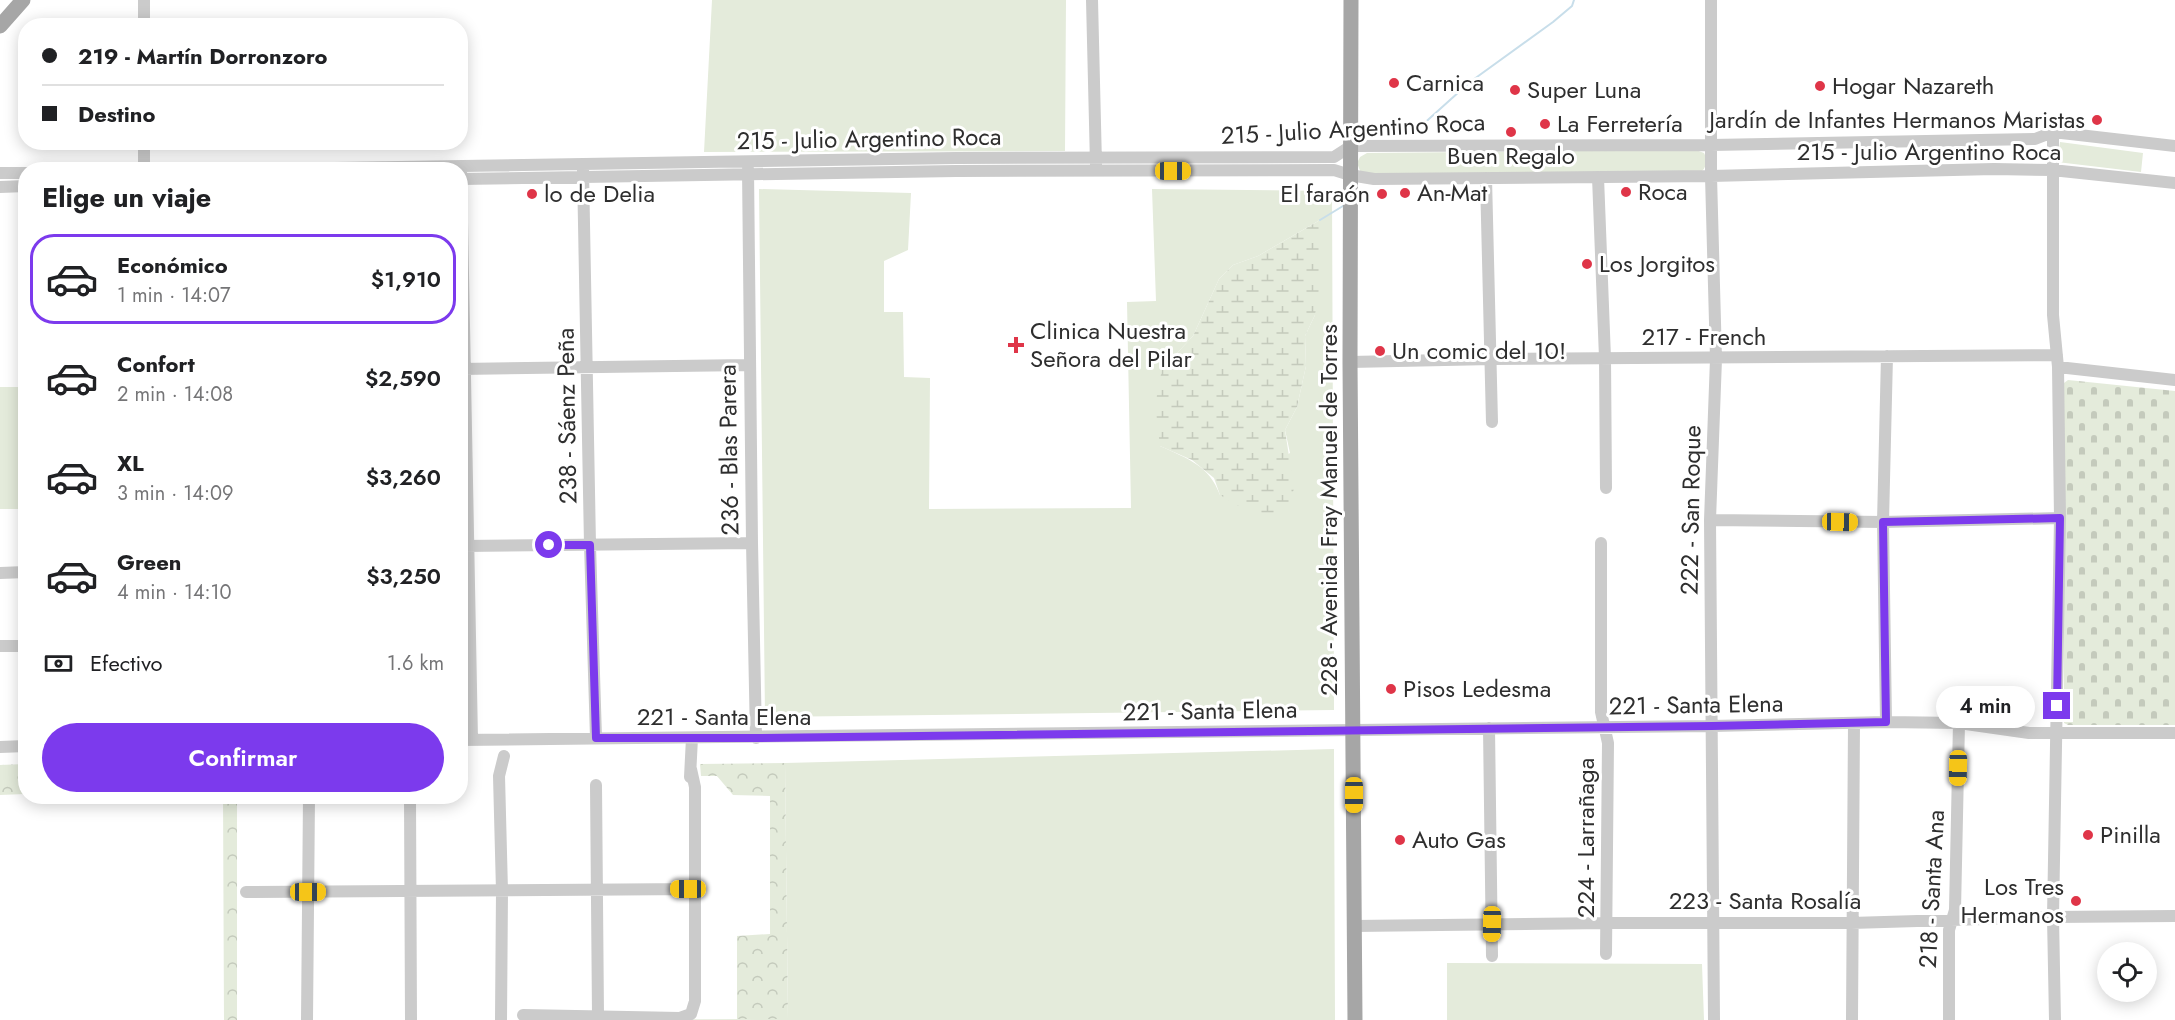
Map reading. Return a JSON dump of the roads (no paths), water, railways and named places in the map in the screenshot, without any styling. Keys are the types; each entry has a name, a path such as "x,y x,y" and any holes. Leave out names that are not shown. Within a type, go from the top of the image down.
{"main road":[{"path":"0,27 23,0"},
{"name":"228 - Avenida Fray Manuel de Torres","path":"1351,0 1350,362 1354,1020"}],"street":[{"path":"144,0 144,18"},
{"path":"1092,0 1096,172"},
{"name":"222 - San Roque","path":"1711,0 1711,176 1716,359 1710,520 1714,1020"},
{"path":"2053,132 2053,315 2057,361 2060,518 2053,917 2055,1020"},
{"name":"215 - Julio Argentino Roca","path":"468,174 1095,158 1334,157 1351,146 1711,145 2035,139 2053,132 2175,146"},
{"name":"215 - Julio Argentino Roca","path":"748,168 1096,172 1334,170 1374,179 1711,176 1983,169 2052,170 2175,183"},
{"name":"236 - Blas Parera","path":"748,168 756,738"},
{"name":"238 - Sáenz Peña","path":"583,171 596,738"},
{"path":"0,173 18,173"},
{"path":"1598,177 1605,358 1606,488"},
{"path":"1486,178 1492,422"},
{"path":"0,187 18,186"},
{"path":"1886,722 1883,522 1887,356"},
{"name":"217 - French","path":"1350,362 1887,356 2057,361 2175,380"},
{"path":"468,369 749,365"},
{"path":"1710,520 1883,522 2060,518"},
{"path":"468,546 752,543"},
{"name":"224 - Larrañaga","path":"1601,543 1601,712 1608,743 1606,954"},
{"path":"0,573 18,572"},
{"path":"0,646 18,646"},
{"name":"221 - Santa Elena","path":"468,740 1886,722 1959,723 2029,734 2175,733"},
{"path":"1852,1020 1854,723"},
{"name":"218 - Santa Ana","path":"1949,1020 1949,930 1955,910 1959,723"},
{"path":"1489,728 1491,956"},
{"path":"523,1015 680,1018 687,1010 692,889 686,799 691,769 692,738"},
{"path":"501,1020 506,891 499,776 505,740"},
{"path":"0,747 18,746"},
{"path":"596,785 598,1016"},
{"path":"307,1020 309,804"},
{"path":"410,804 411,1020"},
{"path":"246,892 692,889"},
{"name":"223 - Santa Rosalía","path":"1354,926 1851,923 2175,916"}],"waterway":[{"path":"1358,130 1420,127 1470,82 1553,22 1572,6 1574,0"},
{"path":"1320,220 1343,206"}],"place":[{"name":"Carnica","path":"1394,83"},
{"name":"Hogar Nazareth","path":"1820,86"},
{"name":"Super Luna","path":"1515,90"},
{"name":"Jardín de Infantes Hermanos Maristas","path":"2097,120"},
{"name":"La Ferretería","path":"1545,124"},
{"name":"Buen Regalo","path":"1511,132"},
{"name":"Roca","path":"1626,192"},
{"name":"An-Mat","path":"1405,193"},
{"name":"lo de Delia","path":"532,194"},
{"name":"El faraón","path":"1382,194"},
{"name":"Los Jorgitos","path":"1587,264"},
{"name":"Clinica Nuestra Señora del Pilar","path":"1016,345"},
{"name":"Un comic del 10!","path":"1380,351"},
{"name":"Pisos Ledesma","path":"1391,689"},
{"name":"Pinilla","path":"2088,835"},
{"name":"Auto Gas","path":"1400,840"},
{"name":"Los Tres Hermanos","path":"2076,901"}]}
